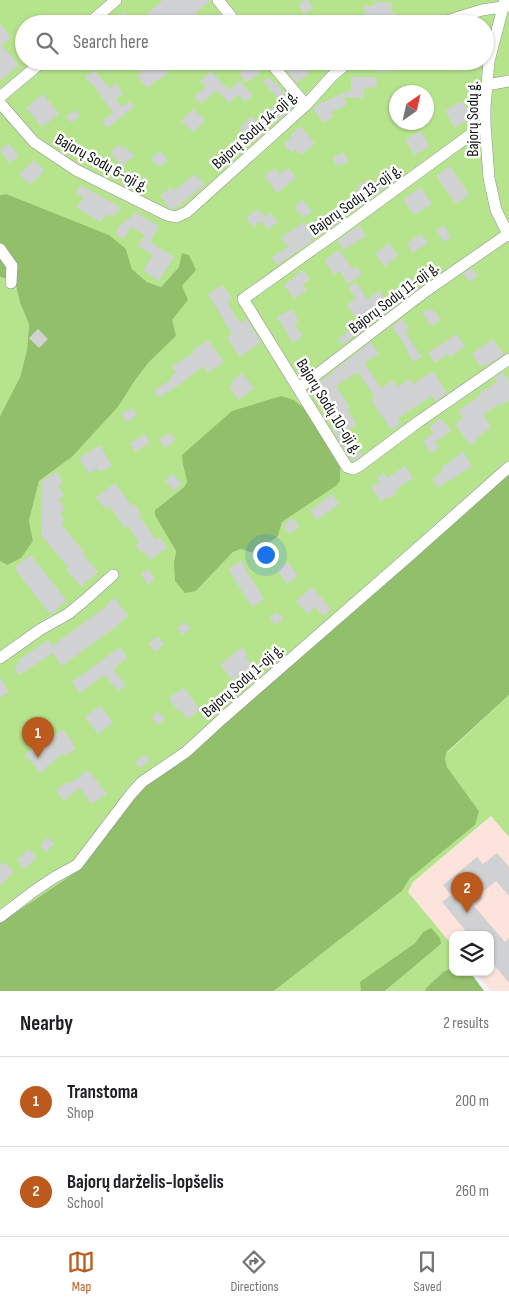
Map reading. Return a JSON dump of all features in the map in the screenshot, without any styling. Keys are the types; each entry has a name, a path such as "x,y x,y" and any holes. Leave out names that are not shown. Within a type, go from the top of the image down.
{"street":[{"path":"98,15 116,0"},
{"path":"218,0 230,15"},
{"path":"466,15 506,4"},
{"name":"Bajorų Sodų g.","path":"494,44 506,4"},
{"path":"0,97 32,70"},
{"path":"277,70 306,105"},
{"name":"Bajorų Sodų 14-oji g.","path":"176,217 187,212 306,105 339,70"},
{"name":"Bajorų Sodų g.","path":"488,70 485,124 489,178 496,210 508,235"},
{"path":"487,86 509,81"},
{"name":"Bajorų Sodų 6-oji g.","path":"0,103 34,142 76,170 167,216 176,217"},
{"name":"Bajorų Sodų 13-oji g.","path":"243,299 485,124"},
{"name":"Bajorų Sodų 11-oji g.","path":"299,388 426,291 508,235"},
{"path":"0,249 12,266 11,283"},
{"name":"Bajorų Sodų 10-oji g.","path":"243,299 347,467 353,469 360,466 418,422 509,359"},
{"name":"Bajorų Sodų 1-oji g.","path":"0,917 48,882 77,866 142,782 186,752 509,467"},
{"path":"0,658 41,629 68,614 113,576"}],"shaded area":[{"path":"492,816 509,837 509,991 491,991 478,976 494,976 494,931 449,931 449,941 408,892 413,882"}],"green space":[{"path":"0,0 509,0 509,472 73,874 0,923 0,561 7,565 33,541 29,521 39,481 72,457 118,407 149,362 175,336 171,320 182,286 179,267 161,287 147,282 132,269 126,249 6,194 0,195","holes":["183,465 336,486 282,522 278,536 253,553 241,549 233,552 196,591 174,562 176,551 155,510 184,487 187,482"]},
{"path":"6,194 109,235 126,249 132,269 147,282 161,287 179,267 182,253 189,255 196,270 182,286 188,300 172,320 176,336 149,362 118,407 72,457 39,481 29,521 33,541 21,558 7,565 0,561 0,416 20,377 27,350 29,324 20,303 15,281 0,277 0,195"},
{"path":"0,277 15,281 20,303 29,324 27,350 20,377 0,416"},
{"path":"281,396 294,400 306,410 340,467 340,481 336,486 282,522 278,536 273,540 253,553 241,549 233,552 196,591 185,593 175,581 174,562 176,551 155,515 155,510 184,487 187,482 182,455 232,411"},
{"path":"509,472 509,695 447,752 445,758 447,767 479,811 475,825 410,878 402,891 274,991 0,991 0,923 73,874 82,866 143,788"},
{"path":"509,695 509,837 491,816 413,882 408,892 449,941 449,969 443,972 425,991 385,991 441,944 423,932 415,943 361,982 361,991 274,991 402,891 410,878 479,811 447,767 445,758 447,753"},
{"path":"431,928 440,938 441,944 385,991 361,991 360,982 415,943 423,932"},
{"path":"449,969 449,976 473,976 484,991 425,991 443,972"}],"building":[{"path":"163,0 211,0 197,12 200,15 147,14"},
{"path":"308,0 313,8 304,14 298,5"},
{"path":"375,1 392,3 391,12 396,12 396,15 365,15 364,6 375,5"},
{"path":"0,24 11,37 2,45 15,60 15,68 0,81"},
{"path":"94,70 110,88 116,83 123,94 116,99 122,107 130,101 134,107 107,128 102,121 113,113 94,86 85,78"},
{"path":"139,70 166,70 168,73 147,88 137,76 142,73"},
{"path":"244,70 259,70 261,72 246,83 239,74"},
{"path":"287,70 306,70 309,73 297,83"},
{"path":"377,70 397,70 397,71 377,72"},
{"path":"211,71 229,90 239,81 253,95 245,102 238,95 229,103 217,90 201,104 194,97 206,87 200,81"},
{"path":"268,77 274,81 294,105 280,119 271,109 280,101 263,81"},
{"path":"351,77 376,77 377,87 364,88 364,98 343,97 347,105 331,112 334,116 324,123 313,109 323,101 351,90"},
{"path":"43,94 59,114 42,127 26,108"},
{"path":"462,101 472,117 455,128 445,111"},
{"path":"193,109 205,120 193,132 181,121"},
{"path":"75,110 80,115 72,123 66,117"},
{"path":"251,116 266,131 253,142 239,128"},
{"path":"301,126 315,144 301,155 295,149 291,153 284,144 292,137 290,135"},
{"path":"420,131 430,146 415,155 405,140"},
{"path":"9,143 19,156 9,163 0,150"},
{"path":"120,144 123,149 126,147 134,156 122,166 110,152"},
{"path":"160,151 168,160 159,167 151,159"},
{"path":"344,152 348,162 336,166 333,157"},
{"path":"221,155 228,162 220,169 213,163"},
{"path":"34,160 44,171 30,185 19,174"},
{"path":"450,166 469,195 456,204 436,176"},
{"path":"275,168 280,174 288,168 296,178 277,193 264,176"},
{"path":"130,171 147,187 139,193 123,185"},
{"path":"195,174 205,185 174,209 169,208 160,196 171,187 174,191"},
{"path":"393,177 395,180 361,205 352,193 360,188 358,185 367,180 373,189"},
{"path":"81,185 122,208 112,217 106,214 101,222 77,208 83,197 76,193"},
{"path":"421,187 432,204 414,215 403,199"},
{"path":"303,200 312,212 303,218 294,207"},
{"path":"341,206 347,216 329,229 321,217"},
{"path":"140,210 138,214 159,226 150,242 174,257 159,281 143,270 153,255 138,246 145,235 131,227 124,239 115,234 120,225"},
{"path":"256,210 259,210 264,217 270,212 278,222 267,229 262,221 253,227 246,218"},
{"path":"304,222 314,237 310,239 312,241 277,265 272,257 288,247 281,238"},
{"path":"359,225 366,236 344,250 337,241"},
{"path":"444,225 451,237 444,242 436,230"},
{"path":"421,234 428,243 412,253 407,244"},
{"path":"389,243 398,256 384,267 375,253"},
{"path":"339,250 353,269 357,267 362,274 348,284 340,271 334,275 324,260"},
{"path":"472,268 478,276 469,282 463,274"},
{"path":"303,270 310,280 303,284 307,290 294,299 284,285"},
{"path":"356,282 367,299 380,291 391,308 342,345 338,339 359,323 347,305 356,298 348,287"},
{"path":"223,285 232,299 227,302 240,323 246,319 261,342 240,357 227,338 232,334 208,294"},
{"path":"430,308 432,311 434,310 441,320 431,326 422,313"},
{"path":"292,309 299,321 294,324 303,336 293,343 277,317"},
{"path":"402,319 409,329 406,331 408,333 406,334 422,357 414,362 392,327"},
{"path":"38,329 48,339 39,348 29,338"},
{"path":"457,334 465,346 450,357 448,354 435,363 428,353"},
{"path":"493,339 504,354 481,367 472,354"},
{"path":"208,340 224,362 208,373 204,366 159,398 154,390 171,380 170,377 176,373 172,366 190,355 194,352 193,350"},
{"path":"371,342 379,354 365,363 381,388 392,380 397,387 410,379 413,384 433,371 447,393 436,401 432,396 398,418 401,423 391,430 371,400 375,398 358,372 336,386 350,408 347,410 357,424 347,431 362,455 352,461 332,429 337,426 318,396 322,394 316,384 333,373"},
{"path":"503,372 509,381 509,400 500,406 499,404 483,415 491,427 470,445 455,424 463,418 458,411 481,395 479,393 498,381 495,378"},
{"path":"242,373 254,388 239,400 229,387 233,384 231,381"},
{"path":"133,408 137,416 126,422 121,413"},
{"path":"441,418 451,431 435,442 439,448 431,453 423,441 434,433 429,427"},
{"path":"170,433 175,441 165,448 159,439"},
{"path":"145,434 150,443 135,452 130,443"},
{"path":"100,445 112,466 100,472 97,468 89,474 79,458"},
{"path":"463,452 472,466 438,488 432,479 443,471 441,468"},
{"path":"405,466 413,478 395,490 397,493 381,502 371,487 380,482 377,477 384,473 387,478"},
{"path":"57,472 63,483 58,485 64,496 59,499 65,510 60,513 65,522 61,524 85,553 83,555 98,572 81,587 66,569 68,567 41,535 42,481"},
{"path":"173,474 182,484 174,491 165,480"},
{"path":"115,483 132,506 134,504 141,514 139,516 156,540 160,537 167,548 150,560 144,551 141,553 135,545 139,542 128,526 125,528 110,506 106,510 96,497"},
{"path":"332,494 339,504 317,520 310,511"},
{"path":"292,518 299,526 290,534 283,526"},
{"path":"31,555 67,601 50,614 14,568"},
{"path":"241,561 264,599 252,607 228,569"},
{"path":"288,562 298,576 287,584 277,570"},
{"path":"148,569 155,579 148,585 141,574"},
{"path":"312,587 331,609 323,616 315,607 307,614 296,601"},
{"path":"115,598 128,616 120,624 62,666 53,653 19,675 14,667 20,663 18,660 48,640 52,646 107,606"},
{"path":"277,612 283,619 275,625 269,618"},
{"path":"185,622 191,628 183,635 177,628"},
{"path":"158,636 164,644 155,652 148,644"},
{"path":"120,647 127,658 113,669 126,685 118,691 104,675 80,693 72,682"},
{"path":"242,647 247,654 245,656 254,667 233,681 220,665"},
{"path":"0,677 9,692 0,698"},
{"path":"184,688 200,710 187,719 181,710 179,712 169,698"},
{"path":"100,706 113,722 98,734 85,717"},
{"path":"158,711 165,719 158,725 152,717"},
{"path":"63,729 76,748 66,756 63,753 41,773 25,755 35,746 37,748"},
{"path":"145,754 150,760 140,768 135,762"},
{"path":"88,770 107,794 92,804 80,788 64,801 56,790 65,783 70,781 71,783"},
{"path":"48,837 54,844 46,852 40,845"},
{"path":"29,849 37,858 25,869 17,860"},
{"path":"497,853 509,867 509,896 496,881 480,894 483,898 474,906 505,942 509,938 509,983 494,965 494,931 466,931 442,902 451,895 443,885 477,857 483,864"},
{"path":"4,862 14,872 0,886 0,866"}],"place":[{"name":"Transtoma","path":"38,758"},
{"name":"Bajorų darželis-lopšelis","path":"467,913"}]}
